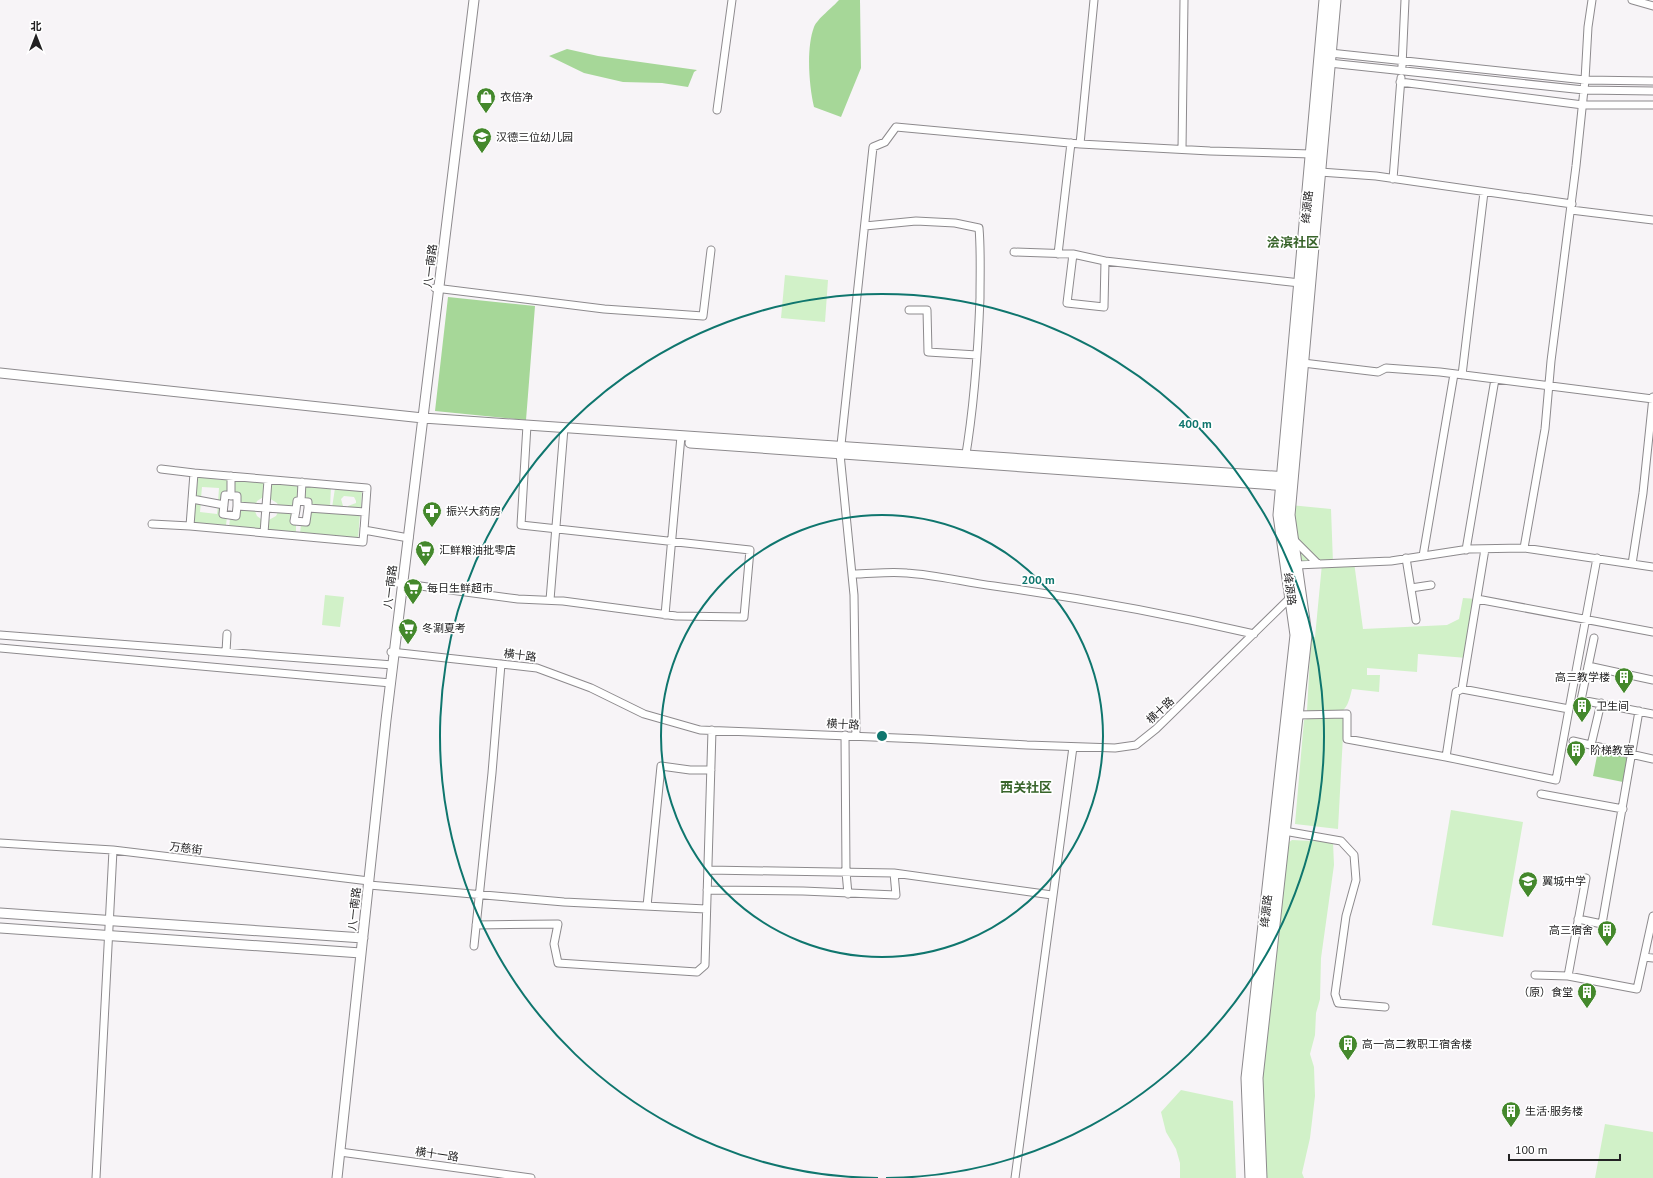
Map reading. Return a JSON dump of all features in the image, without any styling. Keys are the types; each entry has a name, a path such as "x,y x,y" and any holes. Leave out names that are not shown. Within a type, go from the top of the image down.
{"highway":[{"name":"绛源路","path":"1261,1178 1257,1078 1306,635 1289,515 1287,482 1300,283 1325,0"},
{"name":"绛源路","path":"1251,1178 1247,1078 1296,635 1279,516 1287,482 1303,363 1335,0"}],"main road":[{"name":"八一南路","path":"437,288 469,0"},
{"name":"八一南路","path":"337,1178 361,938 391,665 474,0"},
{"path":"0,373 421,420"},
{"path":"0,379 421,420 1287,482"},
{"path":"0,913 361,938"},
{"path":"0,928 360,953"},
{"name":"八一南路","path":"333,1178 360,953"}],"street":[{"path":"717,110 732,0"},
{"path":"1080,144 1094,0"},
{"path":"1182,149 1184,0"},
{"path":"1393,179 1405,0"},
{"path":"1524,548 1545,429 1548,385 1583,105 1588,27 1592,0"},
{"path":"1632,0 1653,6"},
{"path":"1330,58 1402,61 1585,80 1653,81"},
{"path":"1330,58 1401,72 1584,90 1653,91"},
{"path":"1400,82 1583,105 1653,105"},
{"path":"856,736 855,634 852,574 840,450 873,147 885,142 896,127 1080,144 1312,154"},
{"path":"1058,254 1071,143"},
{"path":"1320,172 1393,179 1484,192 1653,220"},
{"path":"1423,556 1458,374 1484,192"},
{"path":"865,226 916,222 954,223 979,228 981,251 977,355 965,459"},
{"path":"437,288 604,309 703,316 711,250"},
{"path":"1014,252 1073,254 1106,261 1300,283"},
{"path":"1073,254 1067,303 1104,307 1106,261"},
{"path":"910,310 927,310 928,352 977,355"},
{"path":"1303,363 1378,372 1386,368 1458,374 1653,398 1643,493 1632,564"},
{"path":"1466,550 1495,379"},
{"path":"401,583 665,615 744,617 750,550 521,525 527,428"},
{"path":"550,600 564,430"},
{"path":"665,615 680,439"},
{"path":"152,524 312,536 363,542 366,488 161,469"},
{"path":"190,526 194,473"},
{"path":"230,496 231,476"},
{"path":"264,533 268,480"},
{"path":"301,502 302,482"},
{"path":"225,495 230,496 237,496 236,516 223,514 225,495"},
{"path":"192,498 224,505"},
{"path":"297,501 308,502 308,508 306,522 294,521 297,501"},
{"path":"237,506 296,510"},
{"path":"308,508 365,512"},
{"path":"227,529 228,515"},
{"path":"299,536 300,522"},
{"path":"364,528 364,530 406,537"},
{"path":"1292,539 1318,564"},
{"path":"1296,565 1391,561 1466,550 1524,548 1653,567"},
{"path":"1462,689 1485,549"},
{"path":"1406,558 1416,620"},
{"path":"1297,716 1347,714 1347,739 1446,757 1556,780 1587,619 1597,558"},
{"path":"852,574 906,572 954,579 976,584 1032,591 1184,617 1254,634"},
{"path":"1411,588 1430,585"},
{"name":"横十路","path":"393,652 537,668 590,688 644,714 700,730 845,735 1115,748 1136,745 1156,729 1291,597"},
{"path":"1477,599 1653,632"},
{"path":"226,652 227,634"},
{"path":"0,635 391,665"},
{"path":"1594,638 1581,700 1653,714"},
{"path":"0,648 389,683"},
{"path":"474,946 502,664"},
{"path":"1588,666 1653,680"},
{"path":"1446,757 1456,692 1462,689 1569,709"},
{"path":"1591,745 1600,703"},
{"path":"1578,919 1602,924 1639,711"},
{"path":"476,925 558,924 554,944 558,963 697,972 705,965 712,730"},
{"path":"845,735 846,872 848,894"},
{"path":"1573,741 1653,759"},
{"path":"1015,1178 1073,747"},
{"path":"647,906 661,766 690,770 711,770"},
{"path":"1541,794 1623,809"},
{"path":"1284,831 1341,841 1354,855 1356,880 1346,916 1335,994 1338,1003 1385,1007"},
{"name":"万慈街","path":"0,843 113,850 479,895 564,902 706,909"},
{"path":"96,1178 113,850"},
{"path":"708,870 894,873 1052,895"},
{"path":"707,890 803,891 896,895 894,873"},
{"path":"1568,976 1586,878"},
{"path":"1535,975 1568,976 1637,989 1653,916"},
{"path":"1644,957 1653,958"},
{"name":"横十一路","path":"340,1152 531,1178"}],"green space":[{"path":"839,0 860,0 861,68 841,117 814,107 809,67 811,36 814,27"},
{"path":"567,49 598,56 697,70 694,72 688,87 662,83 623,82 584,73 549,56"},
{"path":"785,275 828,280 825,322 781,318"},
{"path":"448,297 535,306 526,420 435,411"},
{"path":"198,476 221,480 223,477 230,478 230,494 223,504 218,503 219,488 202,487 201,498 196,497"},
{"path":"233,478 266,481 265,496 257,501 255,506 239,505 233,494"},
{"path":"269,481 301,484 300,499 295,508 279,508 277,503 269,498"},
{"path":"305,485 331,487 330,508 310,506 303,500"},
{"path":"335,488 362,489 361,511 348,510 348,506 356,503 354,497 344,496 341,499 343,506 346,506 346,510 332,508"},
{"path":"195,501 201,502 200,512 217,514 218,506 223,506 227,517 226,525 194,523"},
{"path":"1290,505 1331,509 1333,563 1354,562 1363,629 1447,625 1459,619 1463,598 1477,599 1467,658 1418,654 1417,672 1367,668 1367,675 1380,675 1379,692 1352,689 1350,698 1342,711 1307,711 1311,638 1315,637 1322,564 1296,565"},
{"path":"238,508 254,509 257,516 261,519 262,530 229,528 230,518"},
{"path":"310,511 360,514 358,539 300,534 301,524"},
{"path":"278,512 293,512 296,524 296,533 266,530 267,521 276,516"},
{"path":"325,595 344,597 340,627 322,625"},
{"path":"1315,717 1344,717 1338,829 1295,824 1304,720"},
{"path":"1598,751 1628,758 1623,782 1593,776"},
{"path":"1451,810 1523,822 1503,937 1432,925"},
{"path":"1292,840 1333,842 1334,865 1321,958 1320,999 1316,1013 1315,1035 1310,1054 1314,1067 1315,1096 1310,1138 1302,1173 1304,1178 1264,1178 1260,1076 1288,843"},
{"path":"1181,1090 1233,1101 1236,1178 1180,1178 1180,1163 1176,1149 1166,1132 1161,1112"},
{"path":"1605,1124 1653,1132 1653,1178 1595,1178"}],"place":[{"name":"衣倍净","path":"486,114"},
{"name":"汉德三位幼儿园","path":"482,154"},
{"name":"振兴大药房","path":"432,528"},
{"name":"汇鲜粮油批零店","path":"425,567"},
{"name":"每日生鲜超市","path":"413,605"},
{"name":"冬涮夏考","path":"408,645"},
{"name":"高三教学楼","path":"1624,694"},
{"name":"卫生间","path":"1582,723"},
{"name":"阶梯教室","path":"1576,767"},
{"name":"翼城中学","path":"1528,898"},
{"name":"高三宿舍","path":"1607,947"},
{"name":"（原）食堂","path":"1587,1009"},
{"name":"高一高二教职工宿舍楼","path":"1348,1061"},
{"name":"生活·服务楼","path":"1511,1128"}],"district":[{"name":"浍滨社区","path":"1293,242"},
{"name":"西关社区","path":"1026,787"}]}
